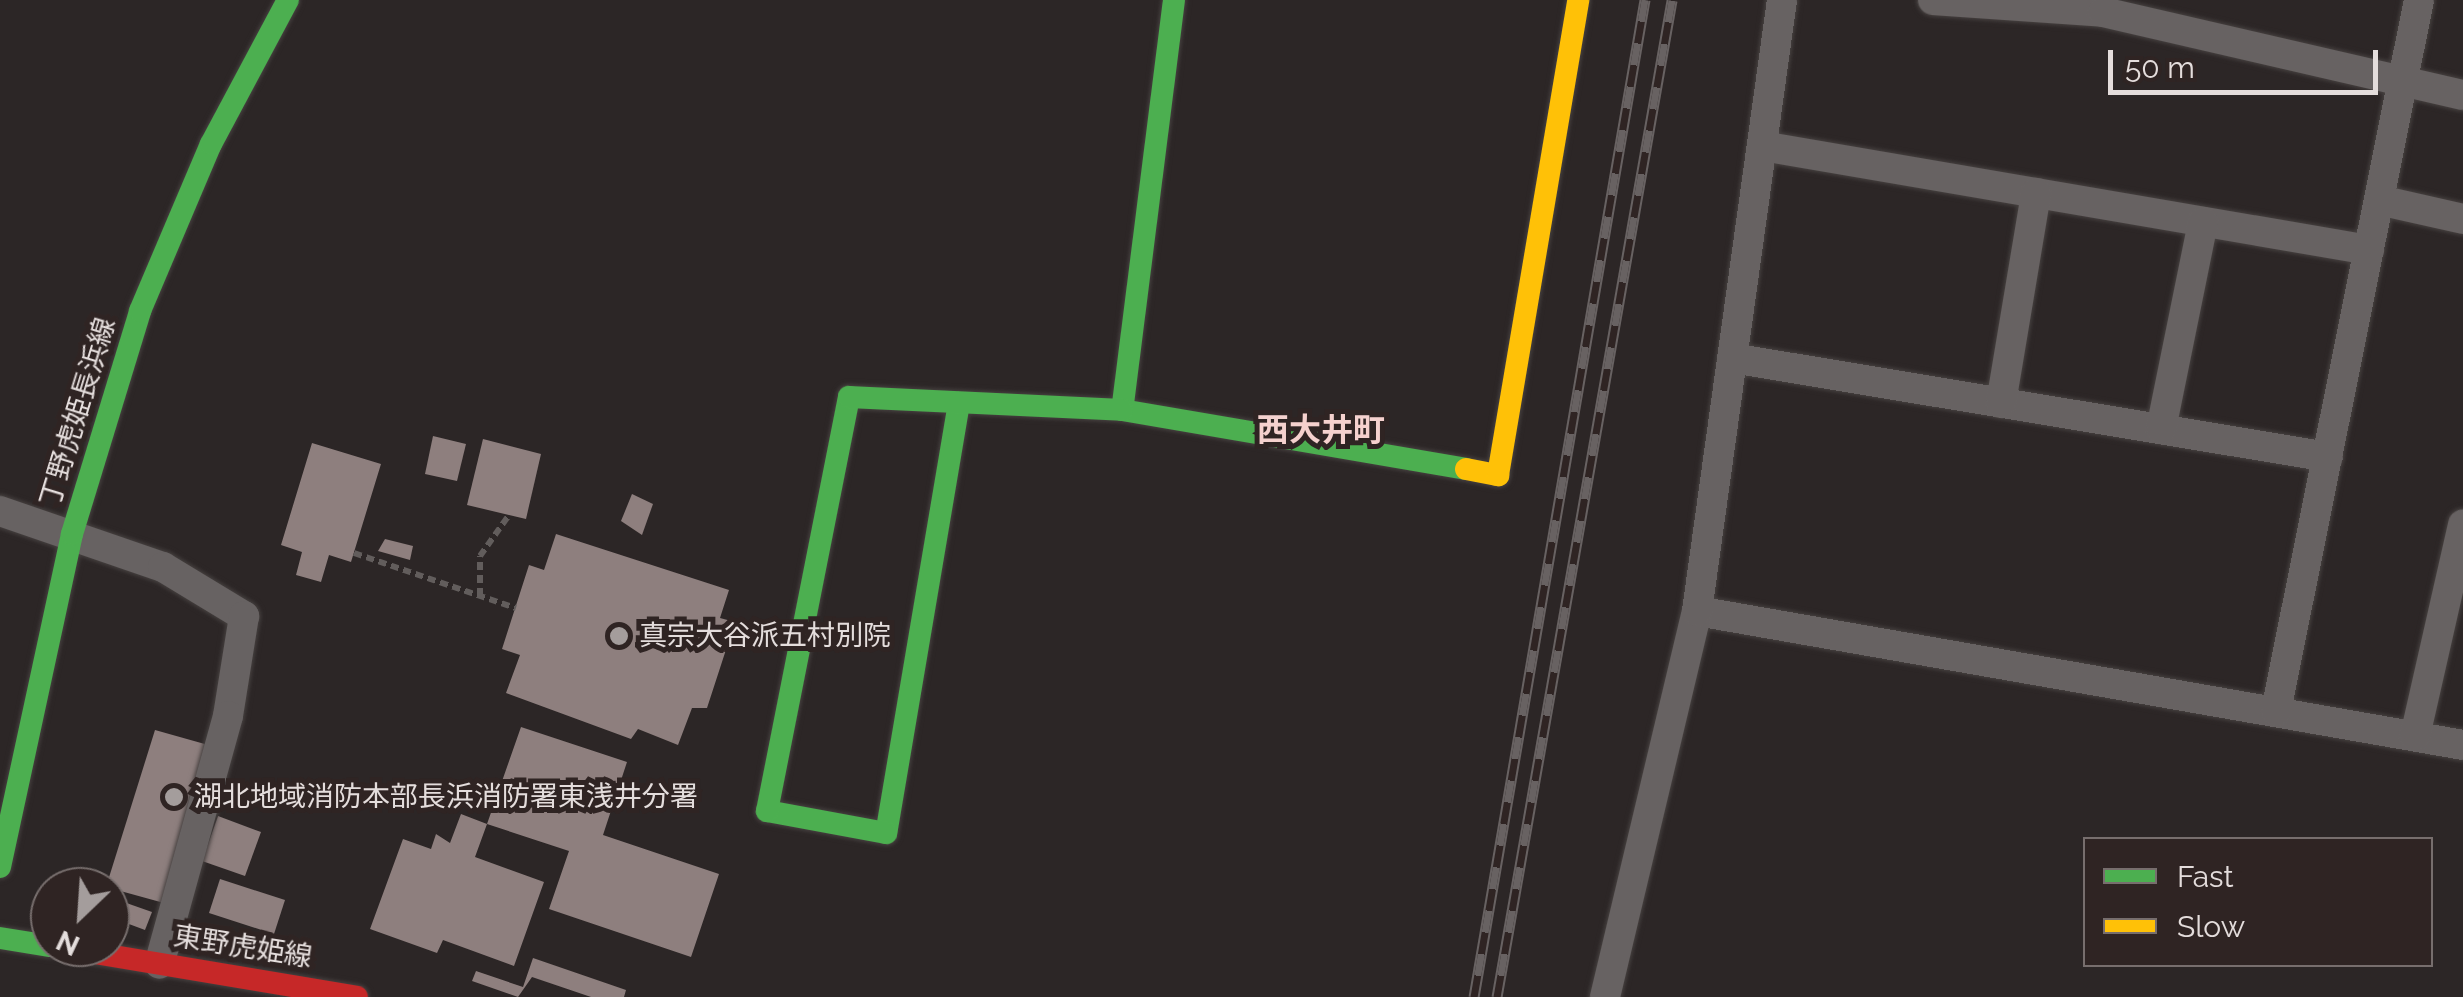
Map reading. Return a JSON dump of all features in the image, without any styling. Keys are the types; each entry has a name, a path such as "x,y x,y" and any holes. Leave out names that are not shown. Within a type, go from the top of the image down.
{"street":[{"name":"丁野虎姫長浜線","path":"0,867 72,534 140,312 211,144 288,0"},
{"path":"1122,410 1174,0"},
{"path":"958,402 886,833 767,811 850,398 958,402 1122,410 1498,475 1578,0"},
{"path":"1605,997 1697,611 1782,0"},
{"path":"1933,0 2102,12 2463,95"},
{"path":"2276,711 2419,0"},
{"path":"1762,146 2369,250"},
{"path":"2001,402 2036,194"},
{"path":"2379,200 2463,219"},
{"path":"2161,429 2203,222"},
{"path":"1732,358 2328,457"},
{"path":"0,512 163,567 244,616 228,716 159,964"},
{"path":"2415,736 2463,524"},
{"path":"1697,611 2463,744"},
{"path":"0,938 30,943"},
{"name":"東野虎姫線","path":"130,959 350,996"}],"path":[{"path":"480,596 480,556 509,515"},
{"path":"354,554 516,608"}],"building":[{"path":"433,436 466,444 457,481 425,474"},
{"path":"483,439 541,454 526,519 467,505"},
{"path":"312,443 381,464 351,562 329,555 321,582 296,575 302,552 281,545"},
{"path":"632,494 653,504 642,535 621,521"},
{"name":"真宗大谷派五村別院","path":"556,534 729,590 720,618 735,622 707,708 692,708 678,745 638,729 631,739 506,693 520,655 502,649 529,565 544,570"},
{"path":"385,539 413,546 410,560 378,551"},
{"path":"521,727 627,762 603,835 719,874 691,957 549,909 569,851 487,824"},
{"name":"湖北地域消防本部長浜消防署東浅井分署","path":"155,730 226,750 182,908 130,894 130,867 112,867"},
{"path":"461,814 487,824 475,857 544,882 514,966 443,940 437,953 370,929 403,839 431,849 436,834 450,843"},
{"path":"218,816 261,832 245,876 202,861"},
{"path":"220,879 285,900 274,934 209,913"},
{"path":"130,904 152,912 145,930 130,924"},
{"path":"533,958 626,990 624,997 591,997 532,977 518,997 472,981 476,971 523,987"}],"railway":[{"path":"1474,997 1645,0"},
{"path":"1497,997 1672,0"}],"traffic: fast":[{"path":"0,867 72,534 140,311 211,144 288,0"},
{"path":"1174,0 1122,410 1466,469"},
{"path":"959,403 886,833 767,811 849,397 1122,410"},
{"path":"0,938 30,943"}],"traffic: slow":[{"path":"1466,469 1498,475 1578,0"}],"traffic: jam":[{"path":"130,959 357,997"}],"place":[{"name":"真宗大谷派五村別院","path":"619,636"},
{"name":"湖北地域消防本部長浜消防署東浅井分署","path":"174,797"}],"district":[{"name":"西大井町","path":"1321,430"}]}
